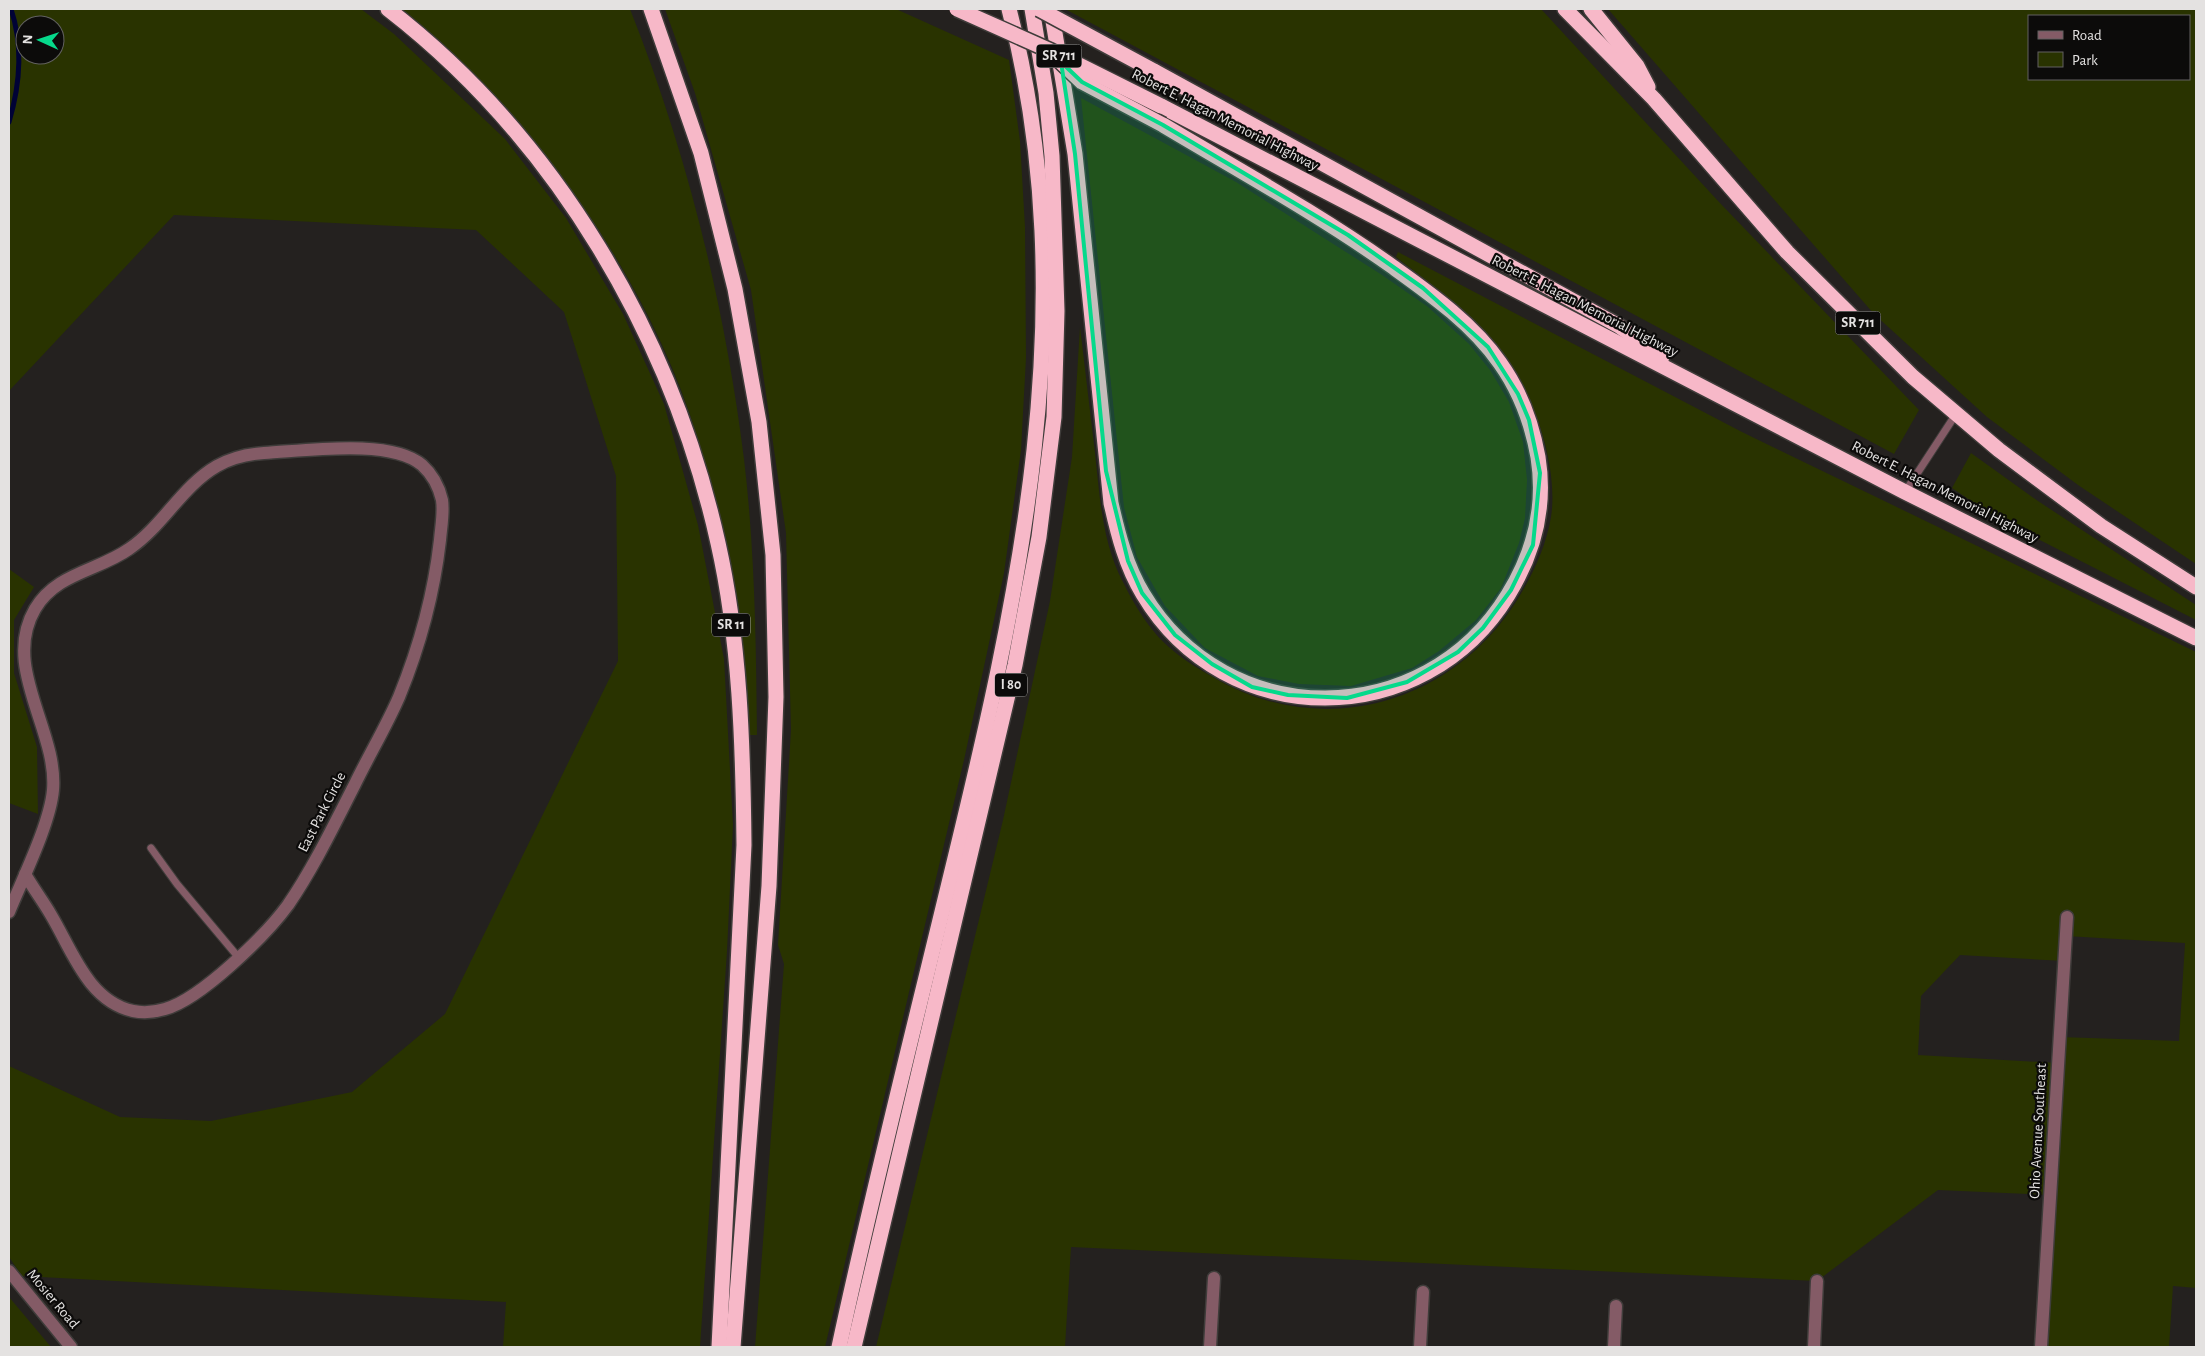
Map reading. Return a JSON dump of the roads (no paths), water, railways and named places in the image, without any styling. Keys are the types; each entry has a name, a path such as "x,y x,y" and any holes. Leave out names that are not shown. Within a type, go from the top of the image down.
{"highway":[{"name":"SR 11","path":"388,9 430,44 477,89 526,145 580,217 624,290 668,384 698,468 718,544 731,618 735,663 743,772 744,845 719,1347"},
{"path":"651,9 679,85 701,153 735,289 759,422 773,555 776,697 770,886 733,1347"},
{"name":"Robert E. Hagan Memorial Highway","path":"957,9 1050,51 1160,106 1905,492 2196,638"},
{"path":"839,1347 991,704 1022,550 1034,467 1043,321 1042,235 1034,138 1022,61 1009,9"},
{"name":"I 80","path":"854,1347 1016,664 1039,537 1054,417 1057,311 1052,156 1046,93 1032,9"},
{"path":"1039,9 1619,326 1703,387"},
{"path":"1050,51 1082,82 1163,125 1348,235 1423,288 1457,316 1501,363 1518,394 1529,420 1540,473 1540,509 1533,545 1516,582 1483,628 1458,652 1407,682 1346,698 1288,695 1252,687 1224,672 1194,652 1170,629 1142,593 1121,544 1111,503 1075,154 1051,9"},
{"name":"SR 711","path":"1565,9 1654,99 1787,252 1913,377 1999,450 2101,526 2196,587"},
{"path":"1591,9 1637,66 1654,99"}],"street":[{"name":"East Park Circle","path":"392,450 406,455 422,465 432,476 442,500 442,516 438,562 413,659 398,700 307,875 286,908 257,941 239,958 189,996 163,1010 133,1011 117,1005 92,984 79,966 51,915 24,874 46,817 53,790 53,772 25,666 24,645 27,627 34,610 54,587 131,548 153,530 199,479 229,460 252,454 293,451 392,450"},
{"path":"9,912 24,874"},
{"name":"Ohio Avenue Southeast","path":"2041,1347 2067,917"},
{"name":"Mosier Road","path":"9,1271 71,1347"},
{"path":"1210,1347 1214,1278"},
{"path":"1814,1347 1817,1281"},
{"path":"1420,1347 1423,1292"},
{"path":"1614,1347 1616,1306"}],"lane":[{"path":"1905,492 1956,414"},
{"path":"151,848 177,884 239,958"}],"waterway":[{"path":"9,122 16,94 19,65 19,51 11,9"}]}
